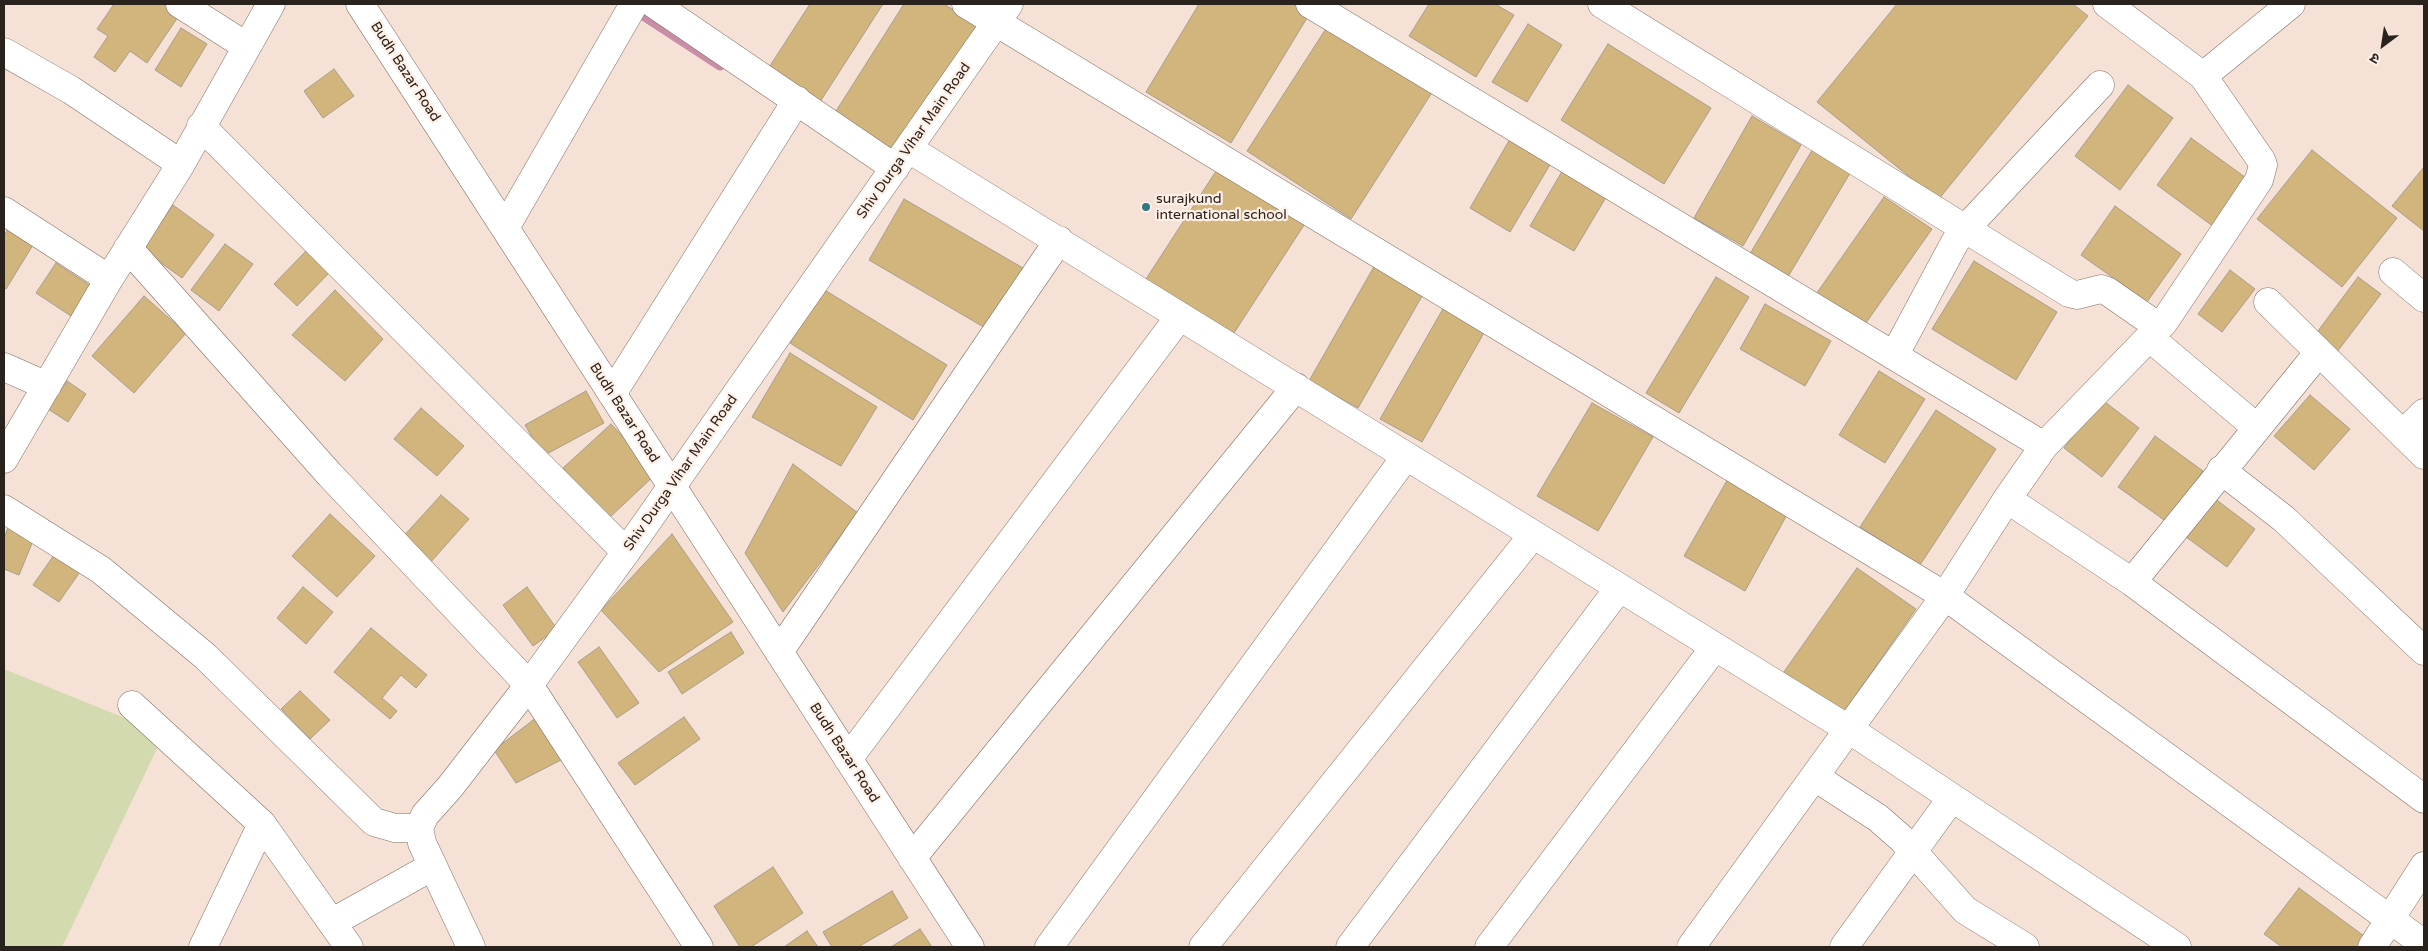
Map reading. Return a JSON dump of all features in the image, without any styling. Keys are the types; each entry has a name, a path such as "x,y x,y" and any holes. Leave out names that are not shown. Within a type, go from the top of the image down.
{"street":[{"path":"180,4 246,46"},
{"path":"4,459 109,278 181,164 271,4"},
{"path":"654,4 796,102 1058,240 1714,648 1850,730 1951,799 2177,947"},
{"path":"966,4 1003,13 1945,596 2424,944"},
{"path":"1310,4 2044,446"},
{"path":"1691,947 1850,730 1945,596 2007,498 2044,446 2154,332 2262,173 2261,160 2204,76 2107,4"},
{"path":"2204,76 2291,4"},
{"path":"1611,6 2069,293 2077,295 2101,288 2108,291 2256,427"},
{"name":"Budh Bazar Road","path":"368,8 505,228 970,947"},
{"name":"Shiv Durga Vihar Main Road","path":"419,828 425,815 450,787 529,685 626,552 1003,13"},
{"path":"505,228 628,14"},
{"path":"4,52 71,90 181,164"},
{"path":"1894,356 1955,242 2100,85"},
{"path":"612,394 796,102"},
{"path":"201,126 626,552"},
{"path":"4,211 109,278"},
{"path":"779,652 1058,240"},
{"path":"128,248 330,474 529,685 699,947"},
{"path":"2393,272 2424,298"},
{"path":"2268,302 2424,455"},
{"path":"848,759 1180,316"},
{"path":"2132,582 2221,470 2319,352"},
{"path":"4,367 47,386"},
{"path":"912,858 1296,388"},
{"path":"2402,434 2424,413"},
{"path":"1049,947 1406,456"},
{"path":"2221,470 2284,519 2424,651"},
{"path":"2007,498 2132,582 2424,799"},
{"path":"4,509 100,570 204,656 374,822 395,828 419,828 422,843 471,947"},
{"path":"1203,947 1533,535"},
{"path":"1350,947 1619,588"},
{"path":"1489,947 1714,648"},
{"path":"132,706 262,824 349,947"},
{"path":"1815,777 1878,818 1902,839 1965,910 2016,945"},
{"path":"1844,947 1951,799"},
{"path":"203,947 262,824"},
{"path":"333,922 433,866"},
{"path":"2372,947 2424,866"}],"green space":[{"path":"4,669 164,734 62,947 4,947"}],"building":[{"path":"114,4 164,4 180,14 147,63 130,51 115,72 94,57 108,36 97,29"},
{"path":"810,4 883,4 818,105 766,72"},
{"path":"904,4 944,4 977,25 893,159 831,119"},
{"path":"1199,4 1294,4 1310,13 1231,143 1146,92"},
{"path":"1429,4 1495,4 1514,15 1476,77 1409,36"},
{"path":"1897,4 2073,4 2088,16 1938,200 1817,102"},
{"path":"1329,24 1433,91 1351,219 1247,151"},
{"path":"1528,24 1562,45 1527,102 1492,82"},
{"path":"181,28 207,44 181,87 155,70"},
{"path":"1608,44 1711,108 1664,184 1561,120"},
{"path":"334,69 354,96 323,118 304,91"},
{"path":"2128,85 2173,118 2120,190 2075,156"},
{"path":"1752,116 1801,145 1743,246 1694,218"},
{"path":"2191,138 2249,180 2214,227 2157,185"},
{"path":"1510,139 1551,163 1510,232 1470,208"},
{"path":"1814,147 1852,170 1786,280 1748,257"},
{"path":"2312,150 2397,218 2342,287 2257,219"},
{"path":"1220,165 1306,222 1232,336 1146,279"},
{"path":"2424,167 2424,231 2392,206"},
{"path":"1564,168 1608,194 1574,251 1530,226"},
{"path":"1884,197 1932,229 1861,330 1814,297"},
{"path":"904,199 1023,268 987,329 869,260"},
{"path":"173,205 214,235 182,278 142,249"},
{"path":"2115,206 2181,254 2147,302 2081,255"},
{"path":"10,225 36,240 6,289 4,288 4,236"},
{"path":"225,244 253,264 219,311 191,290"},
{"path":"306,251 329,273 297,306 274,284"},
{"path":"1974,261 2057,312 2016,380 1932,329"},
{"path":"56,263 91,286 71,316 36,293"},
{"path":"1376,263 1425,291 1358,408 1309,381"},
{"path":"2230,270 2255,289 2222,332 2198,314"},
{"path":"1716,277 1749,297 1679,413 1646,393"},
{"path":"2358,277 2381,294 2337,352 2315,335"},
{"path":"823,289 947,365 913,420 790,343"},
{"path":"335,290 383,339 345,381 292,335"},
{"path":"144,296 186,333 134,393 92,356"},
{"path":"1765,304 1831,341 1805,386 1740,349"},
{"path":"1444,307 1485,331 1422,442 1380,419"},
{"path":"790,353 877,407 841,466 752,417"},
{"path":"1879,371 1925,399 1885,463 1839,435"},
{"path":"67,381 86,394 68,422 48,409"},
{"path":"586,391 604,423 543,456 525,425"},
{"path":"2310,395 2350,429 2314,470 2274,436"},
{"path":"2101,399 2139,428 2102,477 2064,448"},
{"path":"1592,403 1653,437 1598,531 1537,496"},
{"path":"421,408 464,446 437,476 394,439"},
{"path":"1936,410 1996,449 1920,565 1860,527"},
{"path":"611,424 657,473 609,518 563,468"},
{"path":"2155,436 2203,471 2167,522 2118,487"},
{"path":"793,464 858,513 783,612 745,553"},
{"path":"1729,477 1789,511 1745,591 1684,556"},
{"path":"441,495 469,519 429,564 401,539"},
{"path":"2210,495 2255,529 2227,567 2182,534"},
{"path":"330,514 375,556 337,597 292,556"},
{"path":"9,525 35,536 19,575 4,569 4,538"},
{"path":"672,534 733,622 659,672 601,610"},
{"path":"59,548 84,566 59,602 33,585"},
{"path":"1857,568 1916,609 1840,717 1781,676"},
{"path":"303,587 333,612 306,644 277,618"},
{"path":"527,587 557,629 533,646 503,605"},
{"path":"371,628 427,675 416,688 401,675 382,698 397,711 390,719 334,672"},
{"path":"731,632 744,653 682,694 668,672"},
{"path":"599,647 639,703 617,718 578,662"},
{"path":"300,691 330,720 310,739 281,709"},
{"path":"541,714 565,758 516,783 494,750"},
{"path":"684,717 700,739 635,785 618,763"},
{"path":"773,867 803,913 751,947 740,947 714,906"},
{"path":"2299,888 2368,939 2361,947 2282,947 2264,934"},
{"path":"892,891 908,918 858,947 832,947 823,932"},
{"path":"920,929 932,947 891,947"},
{"path":"807,931 818,947 784,947"}],"waterway":[{"path":"631,7 720,65"}],"place":[{"name":"surajkund international school","path":"1146,207"}]}
